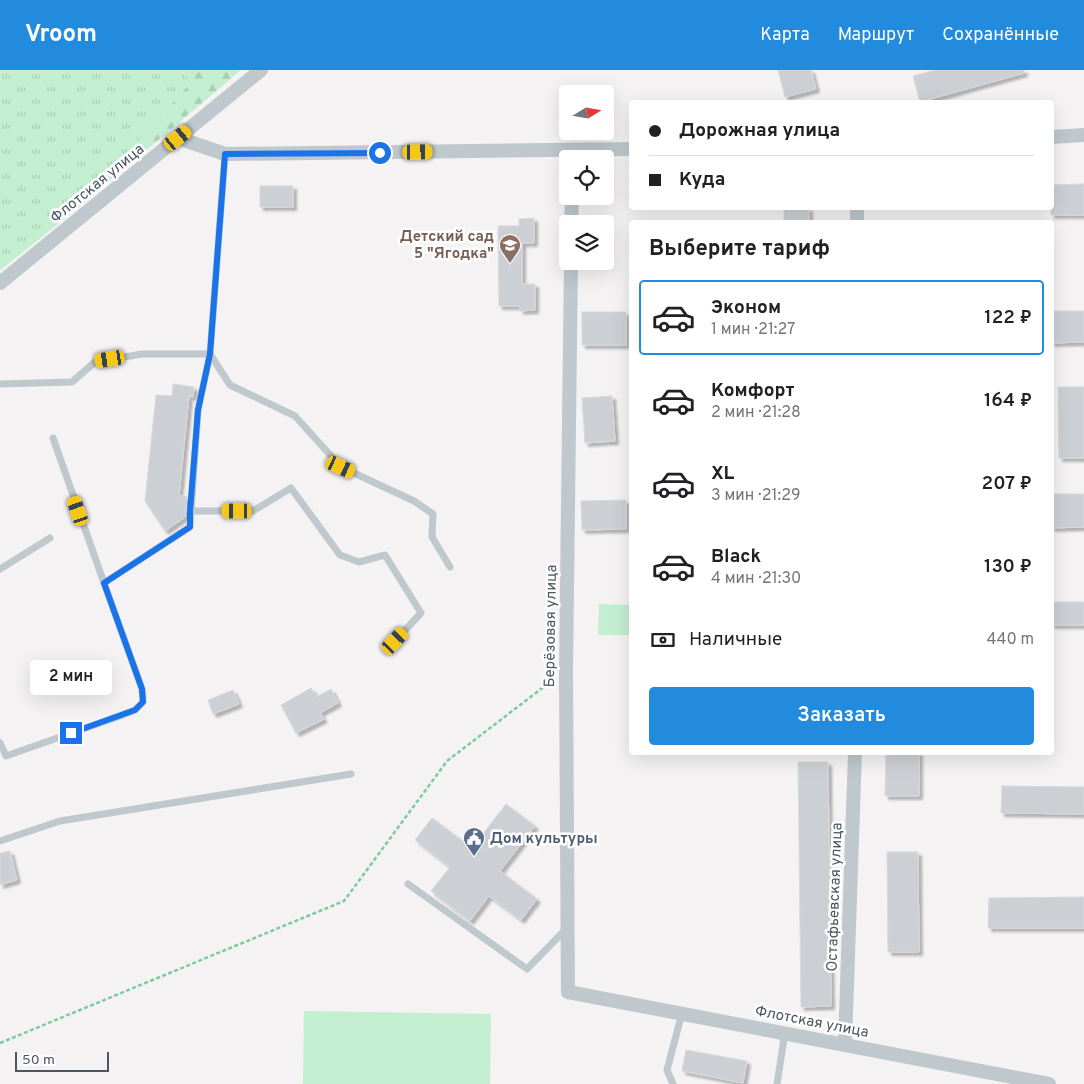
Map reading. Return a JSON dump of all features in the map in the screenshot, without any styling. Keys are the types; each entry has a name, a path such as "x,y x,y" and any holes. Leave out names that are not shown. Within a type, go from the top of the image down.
{"street":[{"name":"Флотская улица","path":"0,284 262,70"},
{"path":"1054,137 1084,135"},
{"path":"178,138 225,154 559,155"},
{"path":"614,151 629,149"},
{"name":"Берёзовая улица","path":"568,992 566,671 571,270"},
{"name":"Остафьевская улица","path":"845,1043 855,755"},
{"name":"Флотская улица","path":"568,992 845,1043 1049,1084"}],"lane":[{"path":"104,583 190,527 198,410 210,354 225,154"},
{"path":"0,384 72,382 95,362 142,354 210,354"},
{"path":"210,354 230,385 294,416 341,467 414,501 433,514 432,537 450,568"},
{"path":"0,743 3,757 120,716 135,710 143,702 142,689 53,438"},
{"path":"190,511 253,511 291,488 340,555 360,562 384,554 421,613 395,641"},
{"path":"0,569 50,538"},
{"path":"0,841 60,821 351,774"},
{"path":"408,884 527,969 567,928"},
{"path":"673,1084 668,1070 682,1013"},
{"path":"777,1084 785,1032"}],"path":[{"path":"0,1043 344,901 447,761 566,671"}],"green space":[{"path":"0,70 182,70 191,82 78,208 13,260 0,250"},
{"path":"182,70 241,70 78,208 191,82"},
{"path":"0,250 13,260 0,270"},
{"path":"599,604 629,605 629,635 598,635"},
{"path":"304,1011 491,1014 490,1084 303,1084"}],"building":[{"path":"778,70 811,70 816,89 785,97"},
{"path":"935,70 1024,70 1024,73 927,100 919,100 913,76"},
{"path":"1084,184 1084,215 1051,215 1051,210 1054,210 1054,185"},
{"path":"260,186 293,186 293,207 260,207"},
{"path":"784,210 809,210 809,220 784,220"},
{"name":"Детский сад 5 \"Ягодка\"","path":"534,218 534,243 522,243 522,284 535,284 535,310 520,311 520,306 499,306 498,226 519,226 519,219"},
{"path":"1054,311 1084,311 1084,342 1054,343"},
{"path":"582,312 626,312 626,345 582,345"},
{"path":"173,384 194,387 193,397 189,396 179,496 187,496 185,517 165,531 145,501 156,395 172,396"},
{"path":"1058,387 1084,387 1084,458 1059,458"},
{"path":"612,396 615,441 585,443 582,398"},
{"path":"1054,494 1084,494 1084,527 1054,528"},
{"path":"626,500 626,529 582,530 581,501"},
{"path":"1054,602 1084,602 1084,625 1054,625"},
{"path":"311,688 316,697 331,689 338,703 320,713 324,719 296,733 281,705"},
{"path":"233,690 239,704 213,714 208,700"},
{"path":"886,755 919,755 919,796 885,796"},
{"path":"798,762 828,762 831,1006 801,1007"},
{"path":"1002,786 1084,787 1084,814 1001,813"},
{"name":"Дом культуры","path":"506,804 535,826 500,871 537,899 521,920 489,896 470,921 431,891 450,867 415,840 432,818 472,848"},
{"path":"10,851 17,880 0,885 0,853"},
{"path":"887,852 918,852 919,952 888,952"},
{"path":"1084,897 1084,928 988,928 989,898"},
{"path":"686,1050 747,1061 743,1083 682,1071"}],"place":[{"name":"Детский сад 5 \"Ягодка\"","path":"510,264"},
{"name":"Дом культуры","path":"474,857"}],"route":[{"path":"71,733 135,710 143,702 142,689 104,583 164,542 190,527 198,410 210,354 225,154 380,153"}]}
